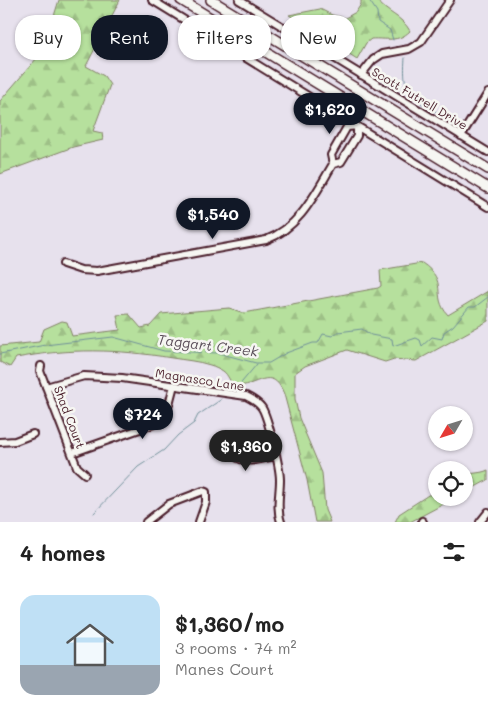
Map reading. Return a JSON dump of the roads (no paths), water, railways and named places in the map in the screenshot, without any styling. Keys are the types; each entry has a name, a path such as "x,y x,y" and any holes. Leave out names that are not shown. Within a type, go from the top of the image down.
{"highway":[{"path":"181,0 488,188"},
{"path":"211,0 488,169"}],"street":[{"path":"152,0 488,206"},
{"name":"Scott Futrell Drive","path":"239,0 488,152"},
{"path":"361,75 373,60 382,54 409,49 421,42 450,0"},
{"path":"461,136 488,93"},
{"path":"333,164 342,162 357,136 357,126"},
{"path":"63,264 81,270 97,271 271,238 288,229 298,220 333,164 331,155 347,128 357,126"},
{"name":"Shad Court","path":"41,366 40,371 72,453 78,466 85,474"},
{"name":"Magnasco Lane","path":"46,387 84,376 174,385 246,396 256,402 265,416 280,476 278,504 281,522"},
{"path":"72,453 154,424 168,408 174,385"},
{"path":"0,442 15,441 34,434"},
{"path":"230,450 239,459 246,461 275,456"},
{"path":"146,522 176,501 191,494 206,492 206,502 199,522"},
{"path":"480,522 488,512"}],"waterway":[{"path":"369,0 377,12 378,22 390,30 393,40"},
{"path":"405,58 406,85 411,95 415,98"},
{"path":"421,103 456,123"},
{"name":"Taggart Creek","path":"0,354 45,345 113,337 164,351 218,353 256,363 269,363 286,353 318,343 323,334 332,336 338,332 362,329 371,335 392,339 393,346 416,338 420,340 422,346 432,337 442,339 444,332 453,326 469,307 475,307 488,297"},
{"path":"237,388 257,364"},
{"path":"94,513 138,467 164,450 178,435 194,423 198,415 222,399"}]}
